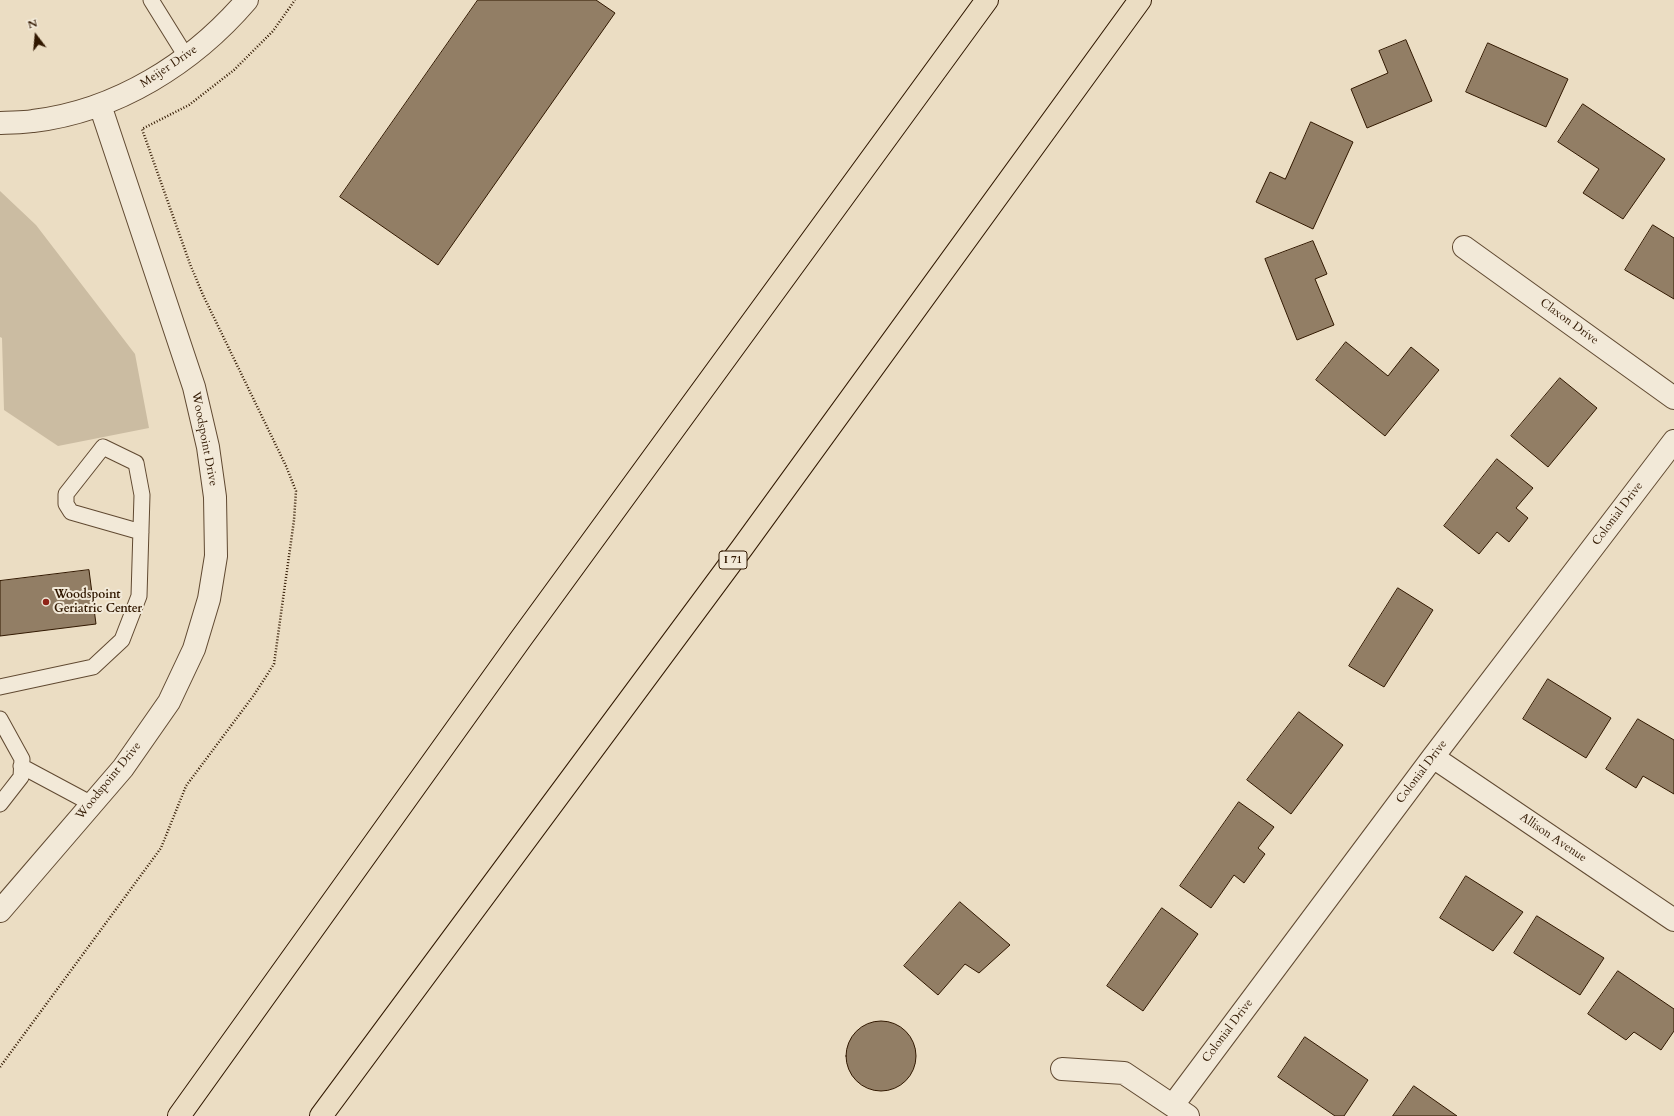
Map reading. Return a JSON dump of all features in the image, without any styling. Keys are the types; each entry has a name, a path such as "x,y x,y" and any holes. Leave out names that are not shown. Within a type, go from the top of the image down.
{"highway":[{"path":"179,1116 520,640 987,0"},
{"name":"I 71","path":"321,1116 746,542 1140,0"}],"street":[{"name":"Meijer Drive","path":"0,123 33,121 60,116 100,105 140,87 187,58 228,22 247,0"},
{"name":"Woodspoint Drive","path":"0,911 123,768 169,702 194,649 209,599 216,556 215,497 208,446 194,387 100,105"},
{"name":"Claxon Drive","path":"1464,247 1674,398"},
{"name":"Colonial Drive","path":"1180,1110 1433,757 1674,441"},
{"name":"Allison Avenue","path":"1433,757 1674,920"},
{"path":"1062,1069 1124,1073 1180,1110"}],"lane":[{"path":"151,0 187,58"},
{"path":"0,687 93,667 122,640 139,596 141,532 142,495 136,463 103,447 66,494 66,504 71,512 141,532"},
{"path":"0,719 22,758 21,777 0,804"},
{"path":"21,766 92,804"}],"path":[{"path":"142,129 189,105 234,70 273,31 295,0"}],"shaded area":[{"path":"0,191 36,225 135,354 149,428 58,446 4,410 2,338 0,337"}],"building":[{"path":"478,0 596,0 615,13 438,265 340,197"},
{"path":"1406,40 1432,101 1367,128 1351,89 1388,73 1379,51"},
{"path":"1488,43 1568,79 1546,127 1466,92"},
{"path":"1583,104 1665,159 1623,219 1583,193 1599,169 1558,142"},
{"path":"1311,122 1353,142 1313,229 1256,202 1270,172 1285,179"},
{"path":"1653,225 1674,238 1674,299 1625,270"},
{"path":"1313,241 1327,274 1315,279 1334,325 1297,340 1265,259"},
{"path":"1346,342 1388,376 1411,347 1439,370 1385,436 1316,380"},
{"path":"1560,378 1597,408 1548,467 1511,436"},
{"path":"1497,459 1533,488 1516,508 1528,518 1509,542 1497,532 1479,554 1444,526"},
{"name":"Woodspoint Geriatric Center","path":"89,570 96,624 0,636 0,581"},
{"path":"1398,588 1433,610 1384,687 1349,666"},
{"path":"1548,679 1611,718 1586,758 1523,719"},
{"path":"1299,712 1343,745 1291,814 1247,780"},
{"path":"1638,719 1674,740 1674,794 1643,776 1636,788 1606,769"},
{"path":"1239,802 1274,827 1258,848 1265,854 1244,883 1234,875 1211,908 1180,886"},
{"path":"1466,876 1523,912 1493,951 1440,918"},
{"path":"960,902 1010,945 979,973 965,964 938,995 904,966"},
{"path":"1162,908 1198,934 1143,1011 1107,986"},
{"path":"1537,916 1604,958 1580,995 1514,953"},
{"path":"1618,971 1674,1009 1674,1031 1661,1050 1634,1032 1626,1040 1588,1014"},
{"path":"874,1021 888,1021 901,1027 910,1036 916,1049 914,1069 906,1081 888,1091 874,1091 861,1085 852,1076 846,1063 846,1049 852,1036 861,1027"},
{"path":"1305,1037 1368,1080 1344,1116 1335,1116 1278,1077"},
{"path":"1414,1086 1457,1116 1393,1116"}],"place":[{"name":"Woodspoint Geriatric Center","path":"46,602"}]}
